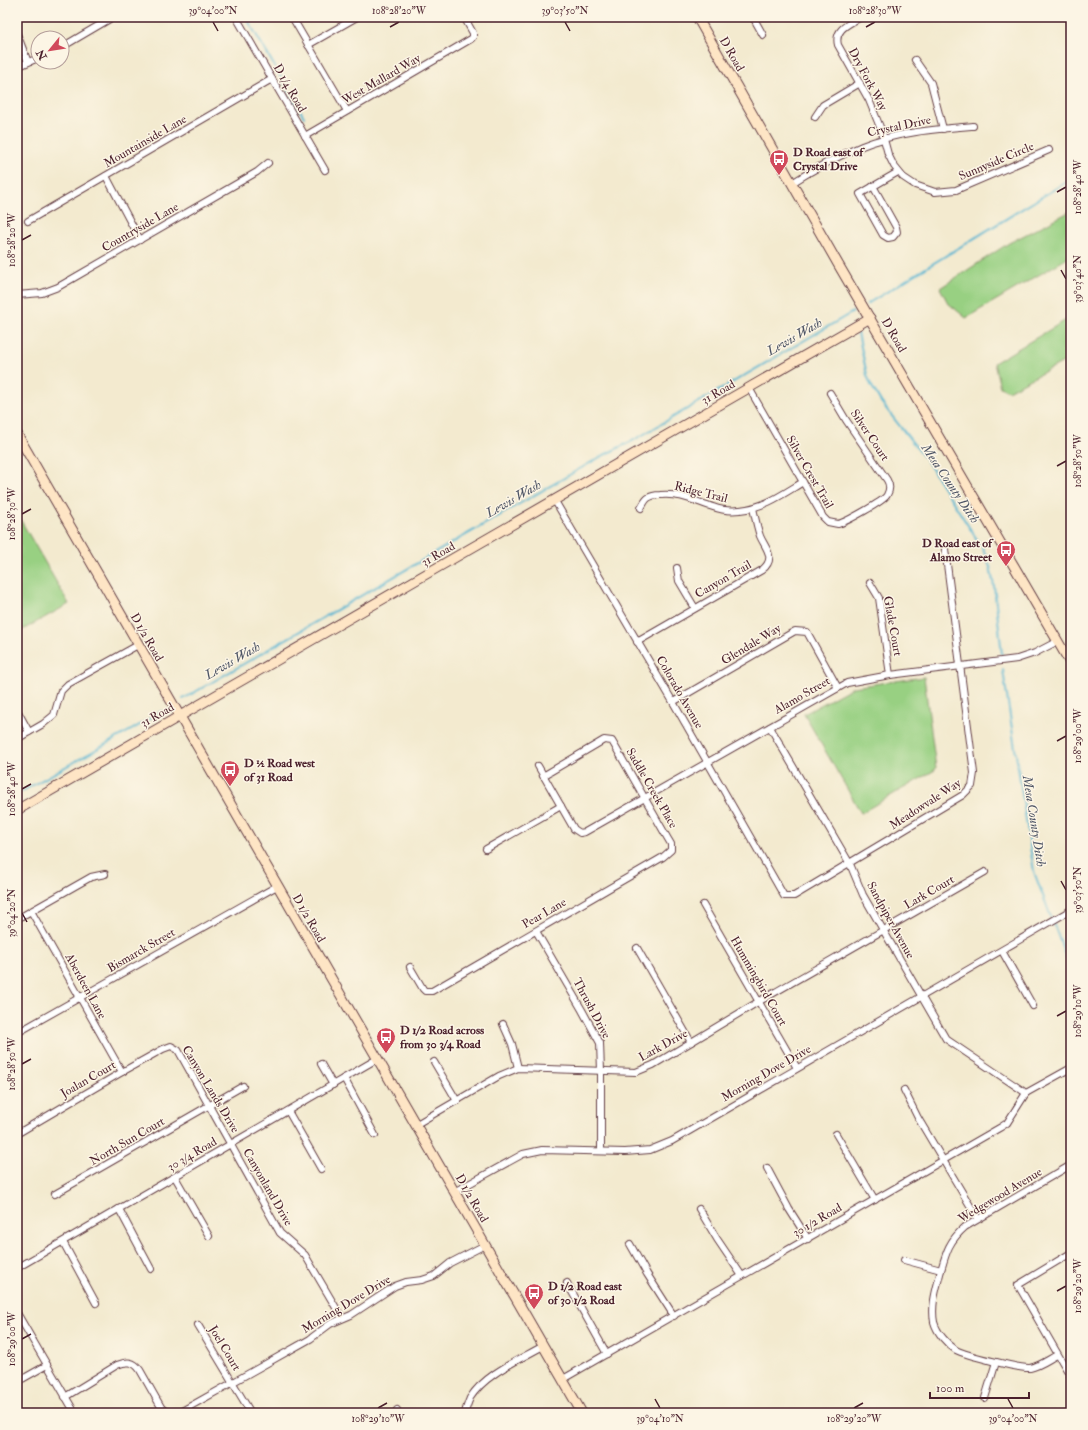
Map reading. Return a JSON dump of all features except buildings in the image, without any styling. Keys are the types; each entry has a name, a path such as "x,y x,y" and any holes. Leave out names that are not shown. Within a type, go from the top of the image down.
{"street":[{"path":"70,42 113,17"},
{"name":"D 1/4 Road","path":"236,17 325,170"},
{"path":"292,17 347,111"},
{"path":"308,45 357,17"},
{"name":"West Mallard Way","path":"305,136 468,41 473,36 473,33 464,17"},
{"name":"D Road","path":"697,17 1071,664"},
{"path":"753,17 763,35"},
{"name":"Dry Fork Way","path":"861,17 841,29 837,38 839,48 860,83 876,115 884,139"},
{"path":"17,34 28,62 17,67"},
{"path":"915,60 930,83 943,129"},
{"name":"Mountainside Lane","path":"28,221 272,79"},
{"path":"815,117 823,105 860,83"},
{"name":"Crystal Drive","path":"792,183 818,167 862,146 884,139 910,133 973,126"},
{"name":"Sunnyside Circle","path":"884,139 891,160 898,172 909,182 921,188 935,192 949,192 962,188 1049,150"},
{"name":"Countryside Lane","path":"17,295 42,293 58,287 258,172 268,163"},
{"path":"873,186 896,227 897,232 893,237 888,238 883,235 860,194 873,186 898,172"},
{"path":"106,176 140,240"},
{"name":"31 Road","path":"17,810 870,318"},
{"name":"Silver Crest Trail","path":"749,388 823,517 828,522 835,524 842,523 884,499 888,495 890,489"},
{"name":"Silver Court","path":"830,393 846,420 888,480 890,489"},
{"name":"D 1/2 Road","path":"17,434 582,1413"},
{"name":"Ridge Trail","path":"641,508 648,498 656,495 670,494 688,498 713,508 737,510 753,508 770,502 803,482"},
{"name":"Colorado Avenue","path":"555,501 673,702 784,896"},
{"name":"Canyon Trail","path":"638,642 762,570 767,565 769,552 760,536 753,508"},
{"name":"Meadowvale Way","path":"784,896 794,896 850,864 963,795 972,786 974,773 945,550"},
{"path":"677,568 679,581 695,608"},
{"name":"Glade Court","path":"870,583 879,598 890,675"},
{"name":"Glendale Way","path":"673,702 795,630 807,632 838,688"},
{"name":"Alamo Street","path":"561,806 574,829 580,832 588,831 852,681 1026,657 1058,641"},
{"path":"17,739 43,724 54,715 61,691 68,684 138,645"},
{"path":"17,710 29,732"},
{"name":"Sandpiper Avenue","path":"770,727 850,864 863,895 946,1039 1026,1093"},
{"name":"Saddle Creek Place","path":"543,776 604,740 610,740 614,743 646,798 671,844 671,850"},
{"path":"486,849 561,806 538,766"},
{"name":"Pear Lane","path":"410,967 425,991 432,991 663,857 671,850"},
{"name":"Lark Court","path":"884,930 984,872"},
{"path":"17,919 91,877 106,874"},
{"name":"Bismarck Street","path":"17,1033 277,886"},
{"name":"Hummingbird Court","path":"703,905 797,1068"},
{"name":"Morning Dove Drive","path":"454,1192 523,1154 542,1150 625,1152 650,1150 672,1141 1071,910"},
{"name":"Aberdeen Lane","path":"31,911 122,1072"},
{"name":"Lark Drive","path":"415,1125 499,1076 518,1068 636,1072 653,1065 758,1002 884,930"},
{"name":"Thrush Drive","path":"536,931 600,1042 601,1151"},
{"path":"637,948 692,1042"},
{"path":"1002,951 1033,1006"},
{"path":"503,1024 512,1044 518,1068"},
{"name":"Joalan Court","path":"17,1132 20,1132 122,1072 171,1046"},
{"name":"Canyon Lands Drive","path":"171,1046 178,1050 231,1144"},
{"name":"30 3/4 Road","path":"17,1268 377,1059"},
{"path":"434,1062 457,1101"},
{"path":"321,1064 333,1084"},
{"name":"30 1/2 Road","path":"563,1379 1007,1123 1026,1093 1071,1068"},
{"path":"344,1078 375,1135"},
{"name":"North Sun Court","path":"55,1194 243,1086"},
{"path":"904,1090 918,1118 978,1219"},
{"path":"288,1111 321,1169"},
{"path":"836,1134 875,1200"},
{"name":"Canyonland Drive","path":"231,1144 280,1233 305,1255 342,1318"},
{"name":"Wedgewood Avenue","path":"1057,1355 1039,1365 1028,1368 996,1362 957,1350 946,1342 934,1322 933,1299 948,1247 954,1236 978,1219 1071,1165"},
{"path":"767,1168 789,1210 808,1239"},
{"path":"175,1176 209,1236"},
{"path":"699,1208 717,1239 742,1276"},
{"path":"119,1209 151,1269"},
{"path":"63,1242 96,1303"},
{"path":"630,1244 674,1316"},
{"name":"Morning Dove Drive","path":"65,1397 125,1362 132,1362 138,1366 161,1407 167,1413 180,1412 310,1339 330,1324 351,1315 395,1286 434,1276 450,1263 485,1245"},
{"path":"1071,1253 1018,1285 1071,1377"},
{"path":"904,1260 941,1270"},
{"path":"567,1283 607,1354"},
{"path":"17,1313 75,1413"},
{"name":"Joel Court","path":"198,1325 250,1413"},
{"path":"464,1413 470,1399 478,1387 489,1377 543,1346"},
{"path":"985,1398 996,1362"},
{"path":"17,1382 47,1364"}],"green space":[{"path":"1071,211 1071,256 966,318 948,303 940,288 1009,243"},
{"path":"1071,317 1071,358 1008,391 1000,387 994,363"},
{"path":"20,519 69,604 17,633 17,521"},
{"path":"924,677 936,768 935,770 861,813 804,714 853,687"}],"waterway":[{"path":"246,17 304,117"},
{"name":"Lewis Wash","path":"867,304 1071,179"},
{"name":"Lewis Wash","path":"183,699 602,456 634,440 853,312"},
{"name":"Mesa County Ditch","path":"858,333 867,375 871,385 881,402 927,461 983,549 990,567 994,586 1002,654"},
{"name":"Mesa County Ditch","path":"1003,670 1034,872 1071,970"},
{"name":"Lewis Wash","path":"17,794 133,729 162,711"}],"place":[{"name":"D Road east of Crystal Drive","path":"779,176"},
{"name":"D Road east of Alamo Street","path":"1006,567"},
{"name":"D ½ Road west of 31 Road","path":"230,787"},
{"name":"D 1/2 Road across from 30 3/4 Road","path":"386,1054"},
{"name":"D 1/2 Road east of 30 1/2 Road","path":"534,1310"}]}
